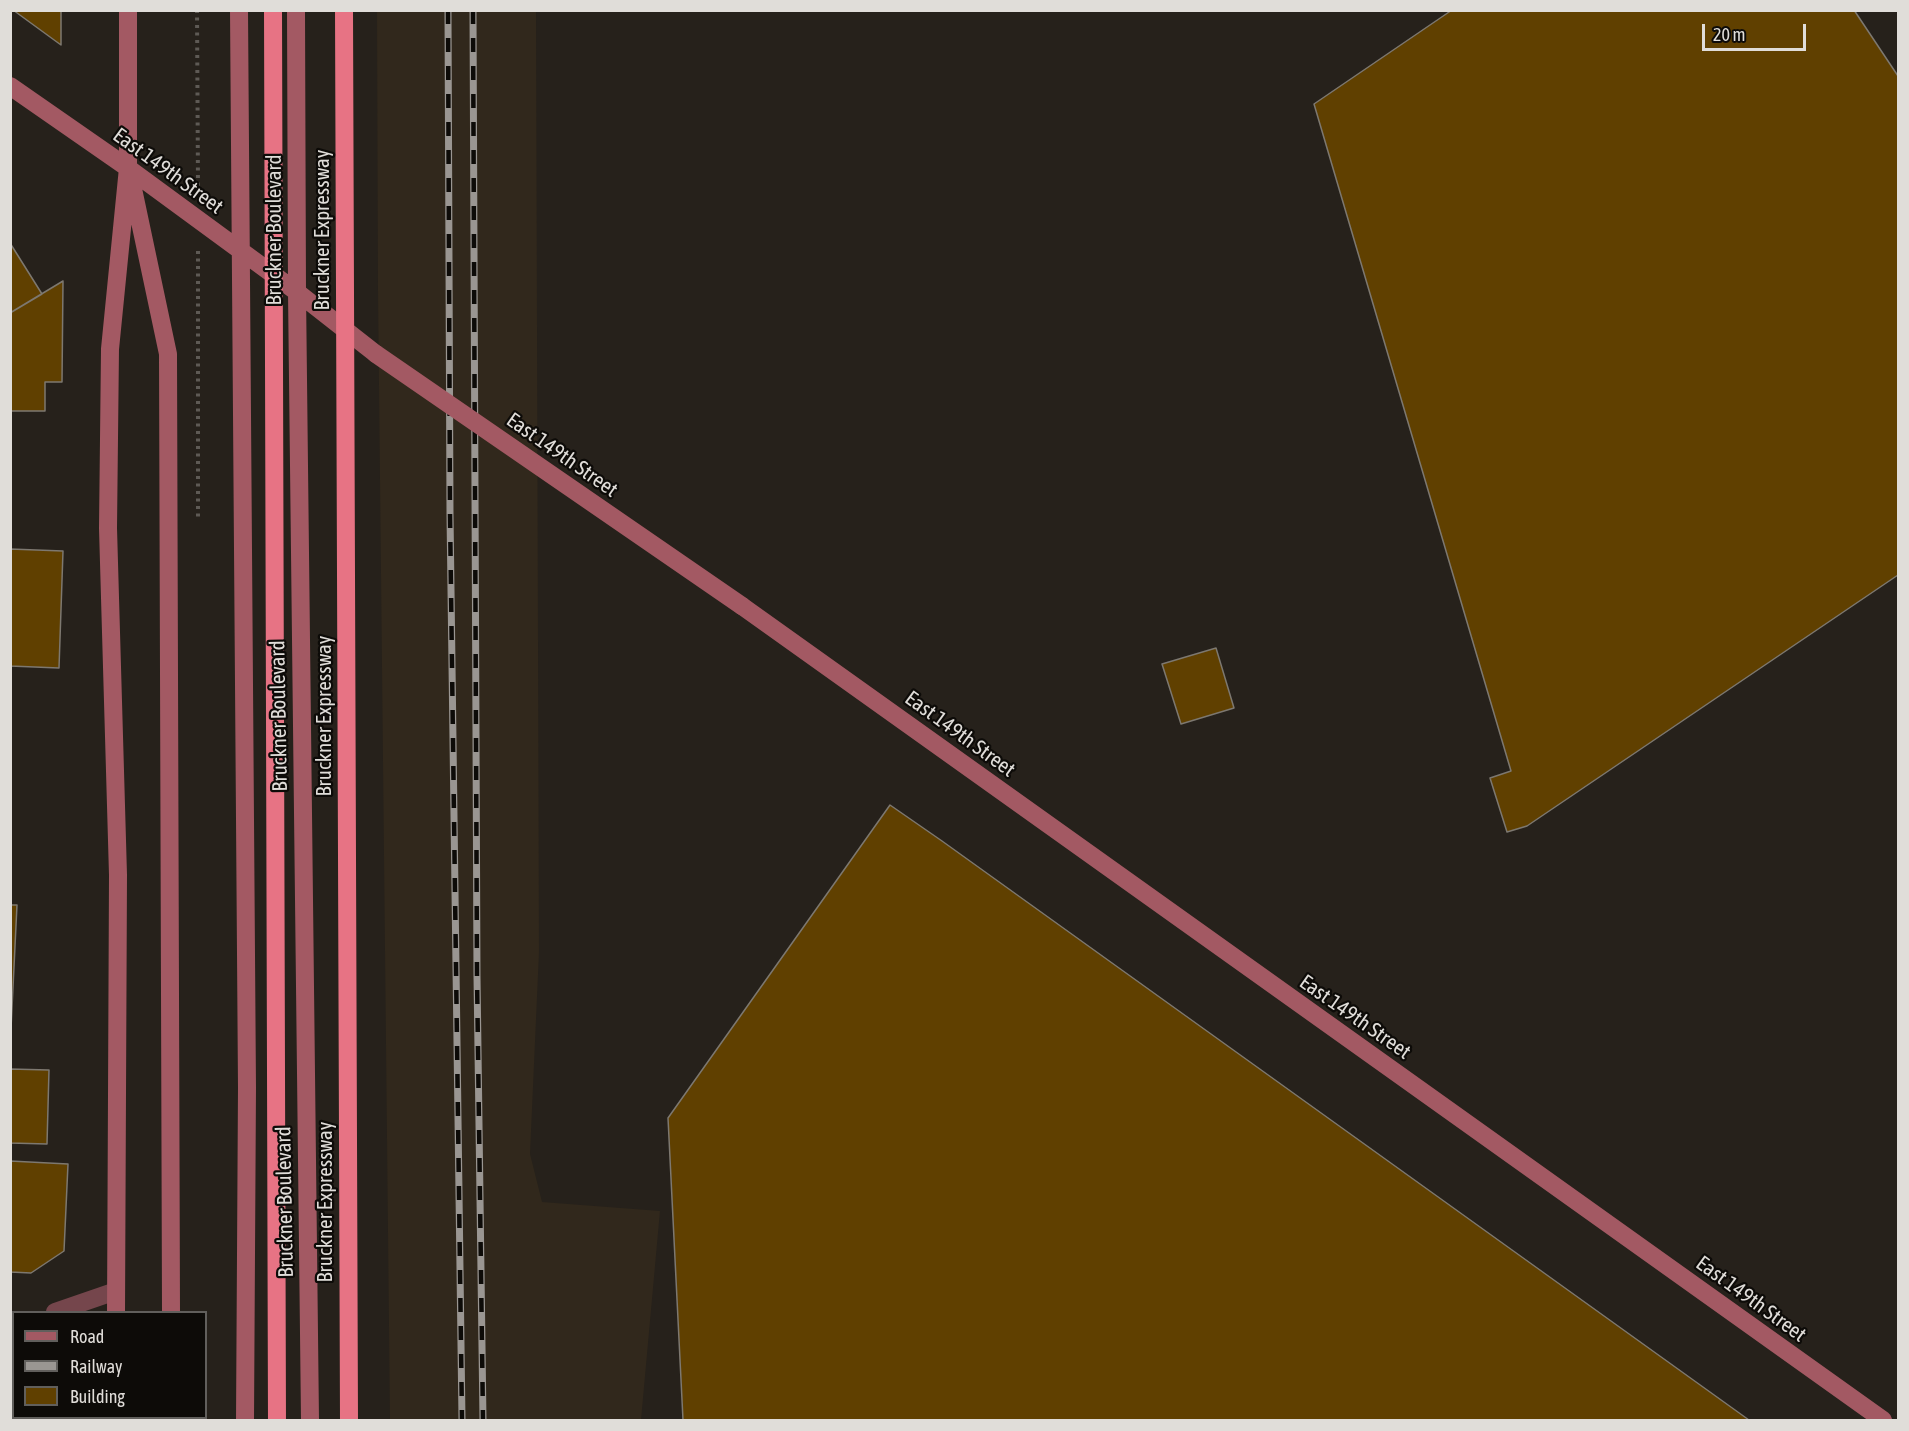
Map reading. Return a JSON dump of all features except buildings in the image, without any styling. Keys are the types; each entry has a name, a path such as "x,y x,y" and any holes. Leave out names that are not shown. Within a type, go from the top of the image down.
{"highway":[{"path":"273,10 278,1420"},
{"name":"Bruckner Expressway","path":"344,10 349,1420"}],"main road":[{"path":"116,1311 118,875 108,528 110,349 128,168 128,10"},
{"name":"Bruckner Boulevard","path":"239,10 247,1088 245,1420"},
{"name":"Bruckner Boulevard","path":"296,10 310,1420"},
{"name":"East 149th Street","path":"10,86 128,168 297,292 376,354 742,606 1882,1420"},
{"path":"128,168 168,354 171,1311"}],"street":[{"path":"58,1311 116,1291"}],"path":[{"path":"197,10 198,140"}],"shaded area":[{"path":"377,11 536,11 539,952 530,1154 542,1202 660,1211 641,1420 390,1420"}],"railway":[{"path":"448,10 450,514 462,1420"},
{"path":"473,10 477,976 483,1420"}]}
